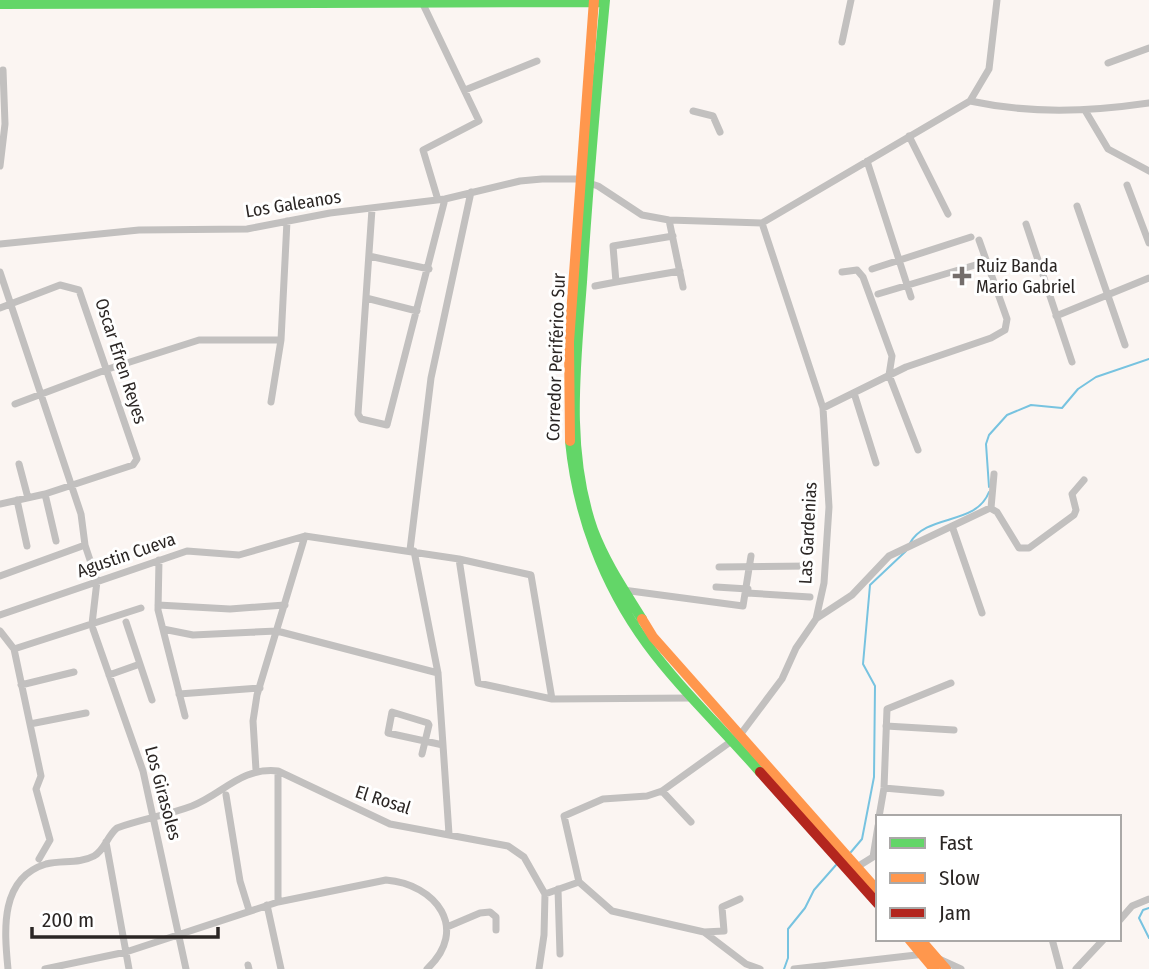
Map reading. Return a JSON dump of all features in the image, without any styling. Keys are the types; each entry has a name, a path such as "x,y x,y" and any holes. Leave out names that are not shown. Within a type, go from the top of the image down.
{"main road":[{"name":"Corredor Periférico Sur","path":"594,1 576,364 576,448 593,530 623,590 653,637 876,902"},
{"path":"6,3 605,1"},
{"name":"Corredor Periférico Sur","path":"605,1 584,182 567,401 568,449 586,531 624,610 692,698 735,737 876,889"},
{"path":"911,941 934,969"},
{"path":"922,941 946,969"}],"street":[{"path":"372,209 358,414 360,419 390,424 429,270 442,199 423,150 478,124 465,90 421,0"},
{"path":"842,42 850,0"},
{"path":"584,182 642,215 670,220 762,223 970,101 989,69 997,0"},
{"path":"1108,64 1149,48"},
{"path":"465,90 537,61"},
{"path":"0,166 5,124 3,70"},
{"path":"970,101 1027,110 1086,112 1149,103"},
{"path":"693,111 713,116 720,132"},
{"path":"1086,112 1108,149 1149,171"},
{"path":"909,136 948,214"},
{"path":"867,161 911,297"},
{"name":"Los Galeanos","path":"0,244 139,230 247,229 442,199 520,181 584,182"},
{"path":"1127,186 1149,243"},
{"path":"449,834 438,673 412,550 431,378 471,192"},
{"path":"1077,206 1125,345"},
{"path":"1140,218 1149,214"},
{"path":"670,220 683,287"},
{"path":"271,402 281,340 287,221"},
{"name":"Las Gardenias","path":"662,790 735,737 782,679 796,648 816,619 824,583 829,507 823,408 762,223"},
{"path":"1026,224 1072,362"},
{"path":"616,282 612,246 673,236"},
{"path":"823,408 889,375 1005,330 1007,319 975,239 872,269"},
{"path":"369,257 429,270"},
{"path":"878,294 982,263"},
{"path":"842,272 857,270 863,277 892,356 889,375 918,450"},
{"path":"595,286 680,271"},
{"path":"0,272 73,485 85,545 97,581 92,626"},
{"path":"1056,316 1149,278"},
{"name":"Oscar Efren Reyes","path":"12,303 60,285 73,286 83,295 108,369 136,463 73,485"},
{"path":"366,298 417,311"},
{"path":"0,308 12,303"},
{"path":"15,404 108,369 198,340 281,340"},
{"path":"854,393 876,463"},
{"path":"19,464 28,498"},
{"path":"991,509 994,474"},
{"path":"991,509 997,512 1019,548 1030,548 1074,515 1076,510 1072,494 1084,480"},
{"path":"0,504 73,485"},
{"path":"45,494 56,541"},
{"path":"18,500 26,546"},
{"path":"816,619 852,595 889,556 991,509"},
{"path":"952,526 982,613"},
{"path":"256,771 253,721 260,688 305,536 412,550 531,575 552,699"},
{"name":"Agustin Cueva","path":"0,615 187,551 239,555 305,536"},
{"path":"0,576 85,545"},
{"path":"623,590 740,606 746,603 751,556"},
{"path":"159,559 158,605 185,716"},
{"path":"459,559 478,683 552,699 692,698"},
{"path":"719,567 810,566"},
{"path":"716,587 810,597"},
{"path":"158,605 230,609 285,605"},
{"path":"14,649 141,608"},
{"path":"127,621 152,700"},
{"name":"Los Girasoles","path":"92,626 143,771 186,969"},
{"path":"163,629 192,635 277,631 438,673"},
{"path":"0,631 14,649 41,776 36,789 50,840 39,859"},
{"path":"109,675 140,664"},
{"path":"21,685 74,672"},
{"path":"879,815 884,788 886,713 890,706 951,683"},
{"path":"179,694 260,688"},
{"path":"422,754 424,742 429,725 426,721 392,712 388,733 424,742 443,745"},
{"path":"30,724 86,713"},
{"path":"886,726 954,730"},
{"name":"El Rosal","path":"2,910 16,884 27,873 46,864 87,859 101,852 117,828 195,805 256,771 278,771 390,824 509,846 524,857 545,894"},
{"path":"278,771 278,902"},
{"path":"884,788 941,793"},
{"path":"691,822 662,790 647,796 603,799 564,816 579,882 612,911 704,932 724,931 722,906 740,899"},
{"path":"226,795 240,881 249,910"},
{"path":"106,842 130,969"},
{"path":"858,867 875,856"},
{"path":"45,969 126,952 180,932 278,902 370,882 403,881 428,894 439,905 447,919 445,940 436,961 427,969"},
{"path":"539,969 544,935 545,894 579,882"},
{"path":"558,889 560,954"},
{"path":"1121,919 1132,906 1149,899"},
{"path":"267,905 281,969"},
{"path":"2,910 8,969"},
{"path":"447,927 480,913 490,912 496,917 496,930"},
{"path":"704,932 746,964 760,969"},
{"path":"1053,941 1060,969"},
{"path":"1076,969 1102,941"},
{"path":"794,969 922,954 961,969"}],"waterway":[{"path":"989,487 986,444 989,435 1007,415 1031,405 1062,408 1078,389 1096,377 1149,359"},
{"path":"910,543 928,527 974,510 983,503 989,492"},
{"path":"851,852 862,839 874,777 875,686 863,664 870,585 906,551"},
{"path":"784,969 788,958 788,929 805,908 814,890 836,865"},
{"path":"1149,908 1143,910 1139,918 1149,938"}],"traffic: fast":[{"path":"605,0 577,344 576,438 584,500 593,530 609,565 642,619"},
{"path":"0,4 601,2"},
{"path":"570,441 586,521 617,597 660,661 760,772"}],"traffic: slow":[{"path":"570,441 569,342 594,0"},
{"path":"642,619 653,637 876,889"},
{"path":"911,941 934,969"},
{"path":"922,941 946,969"}],"traffic: jam":[{"path":"760,772 876,902"}],"place":[{"name":"Ruiz Banda Mario Gabriel","path":"962,276"}]}
